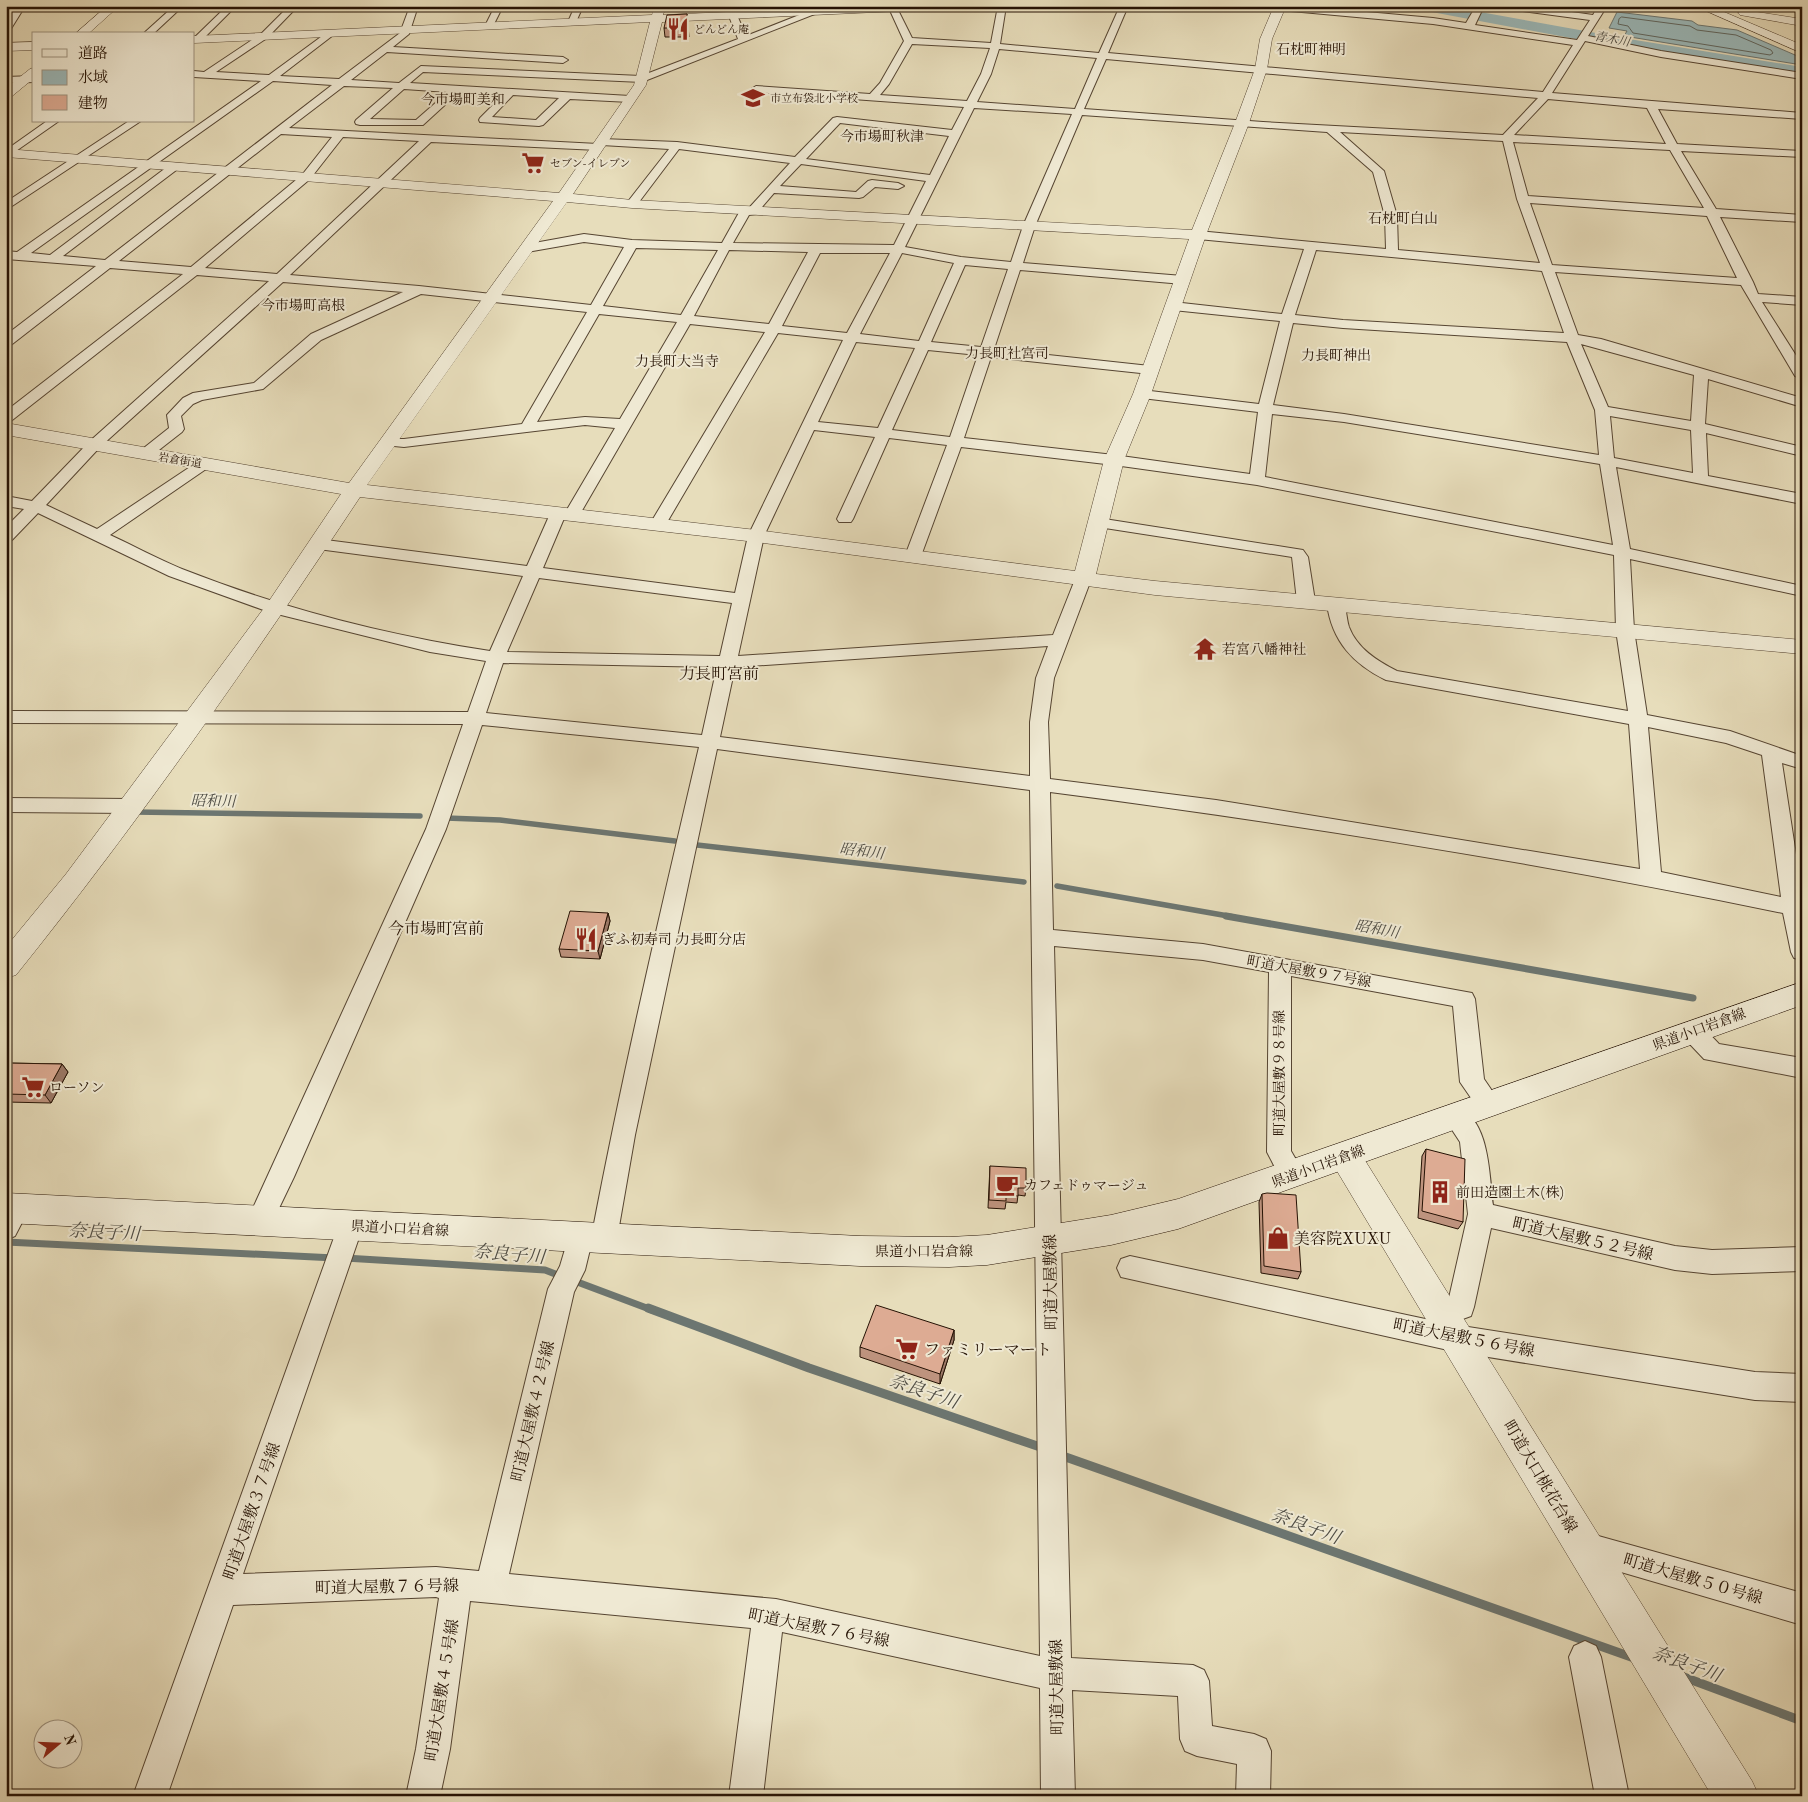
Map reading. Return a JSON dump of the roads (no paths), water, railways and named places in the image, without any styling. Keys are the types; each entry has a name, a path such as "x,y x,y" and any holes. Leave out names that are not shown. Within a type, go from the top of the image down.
{"street":[{"path":"6,9 58,6"},
{"path":"83,32 114,6"},
{"path":"149,32 179,6"},
{"path":"196,39 232,6"},
{"path":"195,82 264,36 294,6"},
{"path":"6,342 404,34 414,6"},
{"path":"489,26 499,6"},
{"path":"572,22 579,6"},
{"path":"457,89 419,124 360,122 421,69 640,70 743,40 831,6"},
{"path":"196,39 572,22 658,13 817,11 942,6"},
{"name":"町道大屋敷４２号線","path":"491,1587 558,1300 572,1270 592,1238 625,1126 756,536 851,337 898,249 986,74 995,46 1002,6"},
{"path":"913,556 955,442 1029,226 1124,6"},
{"path":"1508,6 1595,18"},
{"path":"1507,137 1546,95 1603,6"},
{"path":"892,7 909,41"},
{"path":"1084,577 1114,460 1142,394 1198,235 1242,123 1261,68 1266,39 1280,7 1433,21 1582,38 1660,54 1802,76"},
{"path":"1703,7 1802,23"},
{"path":"1703,7 1801,49"},
{"path":"6,30 19,9"},
{"path":"731,11 743,40"},
{"path":"1469,26 1477,12"},
{"path":"6,966 76,881 275,608 354,490 600,145 630,99 640,70 650,51 658,13"},
{"path":"20,256 273,77 329,34"},
{"path":"909,41 995,46 1261,68 1650,105 1802,116"},
{"path":"873,97 884,84 909,41"},
{"path":"7,48 32,46"},
{"path":"384,49 576,61"},
{"path":"195,74 209,73 630,99"},
{"path":"6,80 31,77"},
{"path":"6,94 31,77"},
{"path":"756,89 1330,129 1802,154"},
{"path":"511,92 484,120 539,123 568,95"},
{"path":"1650,105 1712,213 1747,282 1753,298 1802,376"},
{"path":"260,1221 436,829 473,718 496,657 534,573 565,514 624,424 686,319 726,245 749,211 837,120 956,134"},
{"path":"7,154 53,122"},
{"path":"6,207 135,122"},
{"path":"1330,129 1378,171 1391,216 1392,254"},
{"path":"279,131 428,139 600,145 677,145 799,160 930,184"},
{"path":"6,418 195,270 306,177 340,134"},
{"path":"1507,137 1523,199 1572,338 1602,410 1607,461 1622,552 1625,630 1638,719 1651,878"},
{"path":"6,537 95,444 281,276 428,139"},
{"path":"632,204 677,145"},
{"path":"7,154 381,182 632,204 1198,235 1548,268 1747,282"},
{"path":"52,259 174,166"},
{"path":"771,189 852,196 859,195 872,183 930,184"},
{"path":"1523,199 1802,219"},
{"path":"528,248 584,238 632,244 726,245 816,249 898,249 961,261 1183,280"},
{"path":"527,428 632,244"},
{"path":"1257,480 1264,410 1287,319 1311,246"},
{"path":"658,524 774,328 816,249"},
{"path":"6,255 281,276 493,297 1150,370"},
{"path":"845,519 961,261"},
{"path":"145,454 176,429 174,414 188,401 210,393 258,386 316,337 419,290"},
{"path":"1753,298 1802,301"},
{"path":"1173,306 1287,319 1572,338 1596,342 1802,403"},
{"path":"1701,373 1698,427 1701,479"},
{"path":"1142,394 1344,418 1607,461 1802,499"},
{"path":"1602,410 1698,427 1802,452"},
{"path":"389,442 404,443 585,421 624,424"},
{"path":"810,425 1114,460 1257,480 1622,552 1802,591"},
{"name":"岩倉街道","path":"6,428 354,490 658,524 1084,577 1155,588 1802,647"},
{"path":"98,536 204,464"},
{"path":"6,502 36,506 175,572 275,608 430,647 496,657 728,662 1059,640"},
{"path":"1098,523 1297,553 1300,557 1306,601"},
{"path":"318,544 742,599"},
{"name":"町道大屋敷線","path":"1058,1796 1039,722 1042,695 1048,670 1084,577"},
{"path":"1336,604 1337,619 1344,636 1357,653 1372,667 1392,676 1730,737 1802,763"},
{"path":"6,717 473,718 709,742 1216,807 1651,878 1793,906"},
{"path":"1771,752 1793,906 1802,952"},
{"path":"6,805 127,811"},
{"name":"町道大屋敷９７号線","path":"1044,937 1203,952 1464,999 1472,1082 1489,1104"},
{"name":"町道大屋敷９８号線","path":"1280,966 1279,1152 1292,1175"},
{"name":"県道小口岩倉線","path":"10,1215 260,1221 852,1251 949,1252 987,1250 1111,1230 1178,1214 1802,993"},
{"path":"1692,1032 1712,1052 1802,1068"},
{"path":"1449,1326 1461,1307 1480,1214 1472,1138 1455,1116"},
{"name":"町道大口桃花台線","path":"1345,1156 1737,1796"},
{"name":"町道大屋敷５２号線","path":"1480,1214 1675,1258 1712,1262 1802,1260"},
{"name":"町道大屋敷３７号線","path":"150,1796 350,1226"},
{"name":"町道大屋敷５６号線","path":"1130,1268 1449,1326 1755,1386 1802,1388"},
{"name":"町道大屋敷５０号線","path":"1584,1547 1802,1609"},
{"name":"町道大屋敷７６号線","path":"223,1590 436,1582 491,1587 768,1614 1035,1672 1193,1681 1197,1739 1254,1751 1253,1796"},
{"name":"町道大屋敷４５号線","path":"423,1796 433,1749 457,1584"},
{"path":"746,1796 768,1614"},
{"path":"1586,1657 1612,1796"}],"water":[{"path":"1617,12 1692,21 1698,25 1737,30 1802,58 1802,65 1624,36 1627,31 1609,28"}],"waterway":[{"name":"青木川","path":"1421,6 1629,44 1802,72"},
{"name":"昭和川","path":"134,812 420,816"},
{"name":"昭和川","path":"446,818 500,820 675,841"},
{"name":"昭和川","path":"697,845 1024,882"},
{"name":"昭和川","path":"1057,886 1234,917"},
{"name":"昭和川","path":"1226,916 1693,998"},
{"name":"奈良子川","path":"6,1242 335,1258"},
{"name":"奈良子川","path":"345,1258 545,1270 563,1277"},
{"name":"奈良子川","path":"572,1280 652,1310"},
{"name":"奈良子川","path":"648,1308 809,1368 1046,1449"},
{"name":"奈良子川","path":"1060,1455 1634,1658"},
{"name":"奈良子川","path":"1681,1676 1802,1721"}],"place":[{"name":"どんどん庵","path":"678,29"},
{"name":"市立布袋北小学校","path":"753,98"},
{"name":"セブン-イレブン","path":"533,163"},
{"name":"若宮八幡神社","path":"1205,649"},
{"name":"ぎふ初寿司 力長町分店","path":"586,939"},
{"name":"ローソン","path":"33,1087"},
{"name":"カフェドゥマージュ","path":"1007,1185"},
{"name":"前田造園土木(株)","path":"1440,1192"},
{"name":"美容院XUXU","path":"1278,1238"},
{"name":"ファミリーマート","path":"907,1349"}],"district":[{"name":"石枕町神明","path":"1311,49"},
{"name":"今市場町美和","path":"463,99"},
{"name":"今市場町秋津","path":"882,136"},
{"name":"石枕町白山","path":"1403,218"},
{"name":"今市場町高根","path":"303,305"},
{"name":"力長町社宮司","path":"1007,353"},
{"name":"力長町神出","path":"1336,355"},
{"name":"力長町大当寺","path":"677,361"},
{"name":"力長町宮前","path":"719,673"},
{"name":"今市場町宮前","path":"436,928"}]}
